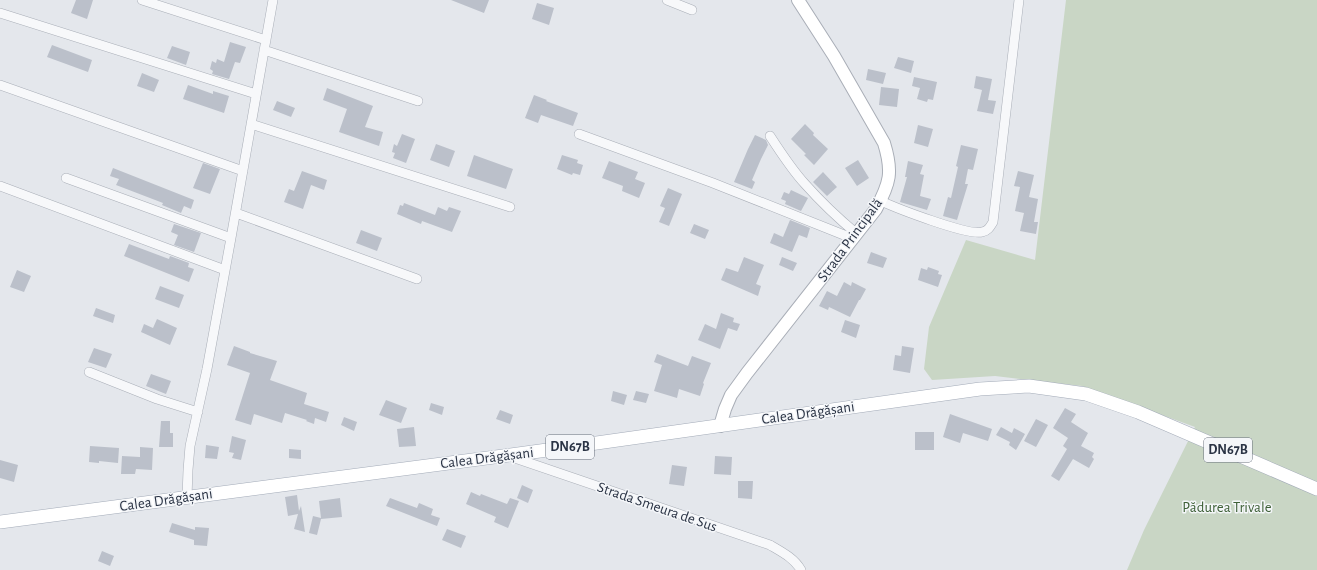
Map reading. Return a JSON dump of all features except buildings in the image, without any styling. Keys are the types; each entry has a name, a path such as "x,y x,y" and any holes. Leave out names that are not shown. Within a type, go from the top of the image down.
{"main road":[{"name":"Calea Drăgășani","path":"0,522 720,426 980,389 1029,386 1086,394 1138,412 1317,488"}],"street":[{"path":"142,0 266,40"},
{"path":"188,498 190,446 207,369 273,0"},
{"path":"667,0 692,10"},
{"name":"Strada Principală","path":"720,426 731,395 876,209 881,201 888,182 889,168 884,143 834,56 798,0"},
{"path":"881,201 947,225 975,233 983,232 990,228 993,222 1019,0"},
{"path":"0,13 256,94"},
{"path":"264,50 418,101"},
{"path":"0,85 243,171"},
{"path":"251,124 510,207"},
{"path":"579,134 855,236"},
{"path":"770,136 805,184 855,236"},
{"path":"66,178 231,238"},
{"path":"0,186 225,270"},
{"path":"236,213 417,279"},
{"path":"90,372 157,399 198,412"},
{"name":"Strada Smeura de Sus","path":"506,455 770,545 786,554 801,570"}],"green space":[{"name":"Pădurea Trivale","path":"1066,0 1317,0 1317,570 1127,570 1144,530 1195,427 1082,386 995,376 932,380 924,369 929,327 966,240 1035,260"}]}
